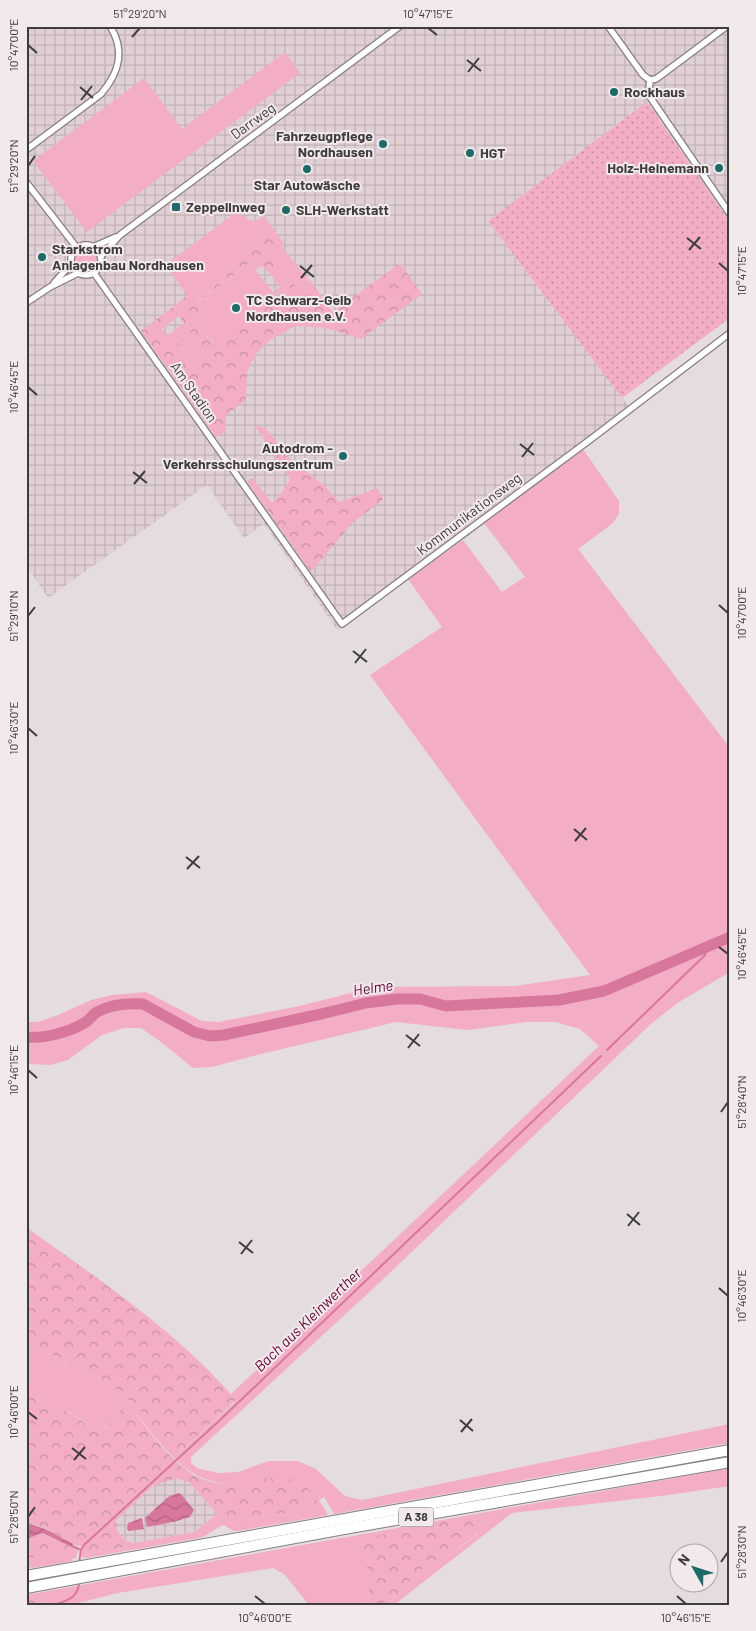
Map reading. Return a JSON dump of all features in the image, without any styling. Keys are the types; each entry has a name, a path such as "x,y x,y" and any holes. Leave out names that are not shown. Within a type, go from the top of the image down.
{"highway":[{"name":"A 38","path":"26,1576 730,1450"},
{"name":"A 38","path":"26,1588 344,1529 730,1462"}],"street":[{"path":"26,150 101,94 111,83 119,61 118,45 110,26"},
{"name":"Darrweg","path":"94,273 100,266 101,256 120,235 400,26"},
{"path":"608,26 643,75 650,80 656,79 727,26"},
{"path":"650,80 650,97 730,214"},
{"path":"26,182 77,248 72,256 71,264 50,287"},
{"name":"Darrweg","path":"77,248 85,245 94,247 120,235"},
{"path":"94,247 101,256"},
{"path":"71,264 78,273 86,275 94,273"},
{"path":"26,303 50,287 78,273"},
{"name":"Am Stadion","path":"94,273 342,624"},
{"name":"Kommunikationsweg","path":"342,624 730,333"}],"shaded area":[{"path":"26,26 730,26 730,222 647,102 488,221 633,412 338,631 264,524 244,538 207,485 48,598 26,565"},
{"path":"176,1477 190,1483 217,1514 194,1532 134,1543 120,1536 116,1529 116,1520 153,1486"}],"green space":[{"path":"285,52 300,73 87,232 33,161 144,78 182,129"},
{"path":"647,102 730,222 730,318 622,398 488,221"},
{"path":"238,211 244,217 253,221 264,216 274,230 188,296 165,265"},
{"path":"274,230 284,243 281,246 278,242 266,252 280,270 272,276 262,266 257,269 251,261 196,303 203,312 194,319 215,347 279,297 275,291 290,279 297,288 309,279 333,312 400,263 422,294 361,339 326,328 295,326 270,340 256,354 247,372 246,400 225,416 226,431 216,437 141,331","holes":["179,316 204,353 192,362 171,333 167,336 162,329"]},
{"path":"278,242 308,279 297,288 290,279 280,287 272,276 279,270 266,252"},
{"path":"86,247 95,251 99,260 95,269 86,273 77,269 73,260 77,251"},
{"path":"251,261 257,269 256,271 278,298 216,347 194,319 202,312 196,304"},
{"path":"184,323 204,353 192,362 171,333"},
{"path":"260,426 266,429 291,460 324,485 339,502 378,488 383,500 353,522 311,572 247,481 252,478 272,503 281,494 290,479 256,427"},
{"path":"583,449 619,501 619,514 612,524 578,549 730,748 730,972 679,1002 652,1023 377,1285 191,1457 191,1463 197,1468 218,1473 238,1472 269,1461 297,1461 316,1469 345,1496 362,1500 730,1424 730,1443 334,1514 324,1497 319,1500 328,1515 237,1531 224,1525 199,1538 86,1558 82,1557 81,1555 125,1547 127,1541 134,1543 194,1532 217,1514 227,1521 250,1520 317,1508 271,1478 240,1484 220,1483 202,1478 174,1458 126,1403 101,1433 66,1410 56,1414 39,1401 38,1395 26,1387 26,1338 61,1361 108,1382 140,1410 178,1454 236,1401 231,1394 599,1046 580,1029 555,1022 526,1022 468,1030 396,1022 212,1067 193,1068 141,1028 124,1028 102,1035 68,1060 51,1065 26,1064 26,1022 37,1022 56,1016 91,1000 112,995 146,992 202,1021 219,1022 299,1006 374,987 515,986 590,975 370,675 442,627 408,579 463,540 502,592 525,577 484,523"},
{"path":"26,1227 163,1329 213,1375 236,1400 178,1454 175,1453 140,1410 108,1382 61,1361 26,1338"},
{"path":"26,1387 38,1395 39,1401 56,1414 65,1410 101,1433 126,1403 172,1458 195,1475 208,1481 224,1484 269,1478 283,1478 296,1481 308,1489 319,1504 317,1508 259,1517 235,1525 229,1524 217,1514 190,1483 176,1478 153,1486 116,1520 118,1532 127,1541 125,1547 81,1555 84,1546 70,1543 46,1529 26,1522"},
{"path":"730,1468 730,1486 512,1513 394,1605 387,1605 426,1565 446,1557 478,1534 356,1540 365,1557 368,1569 367,1605 309,1605 284,1574 273,1568 118,1593 70,1605 38,1605 49,1596 26,1600 26,1595"},
{"path":"487,1519 488,1522 485,1528 446,1557 426,1565 387,1605 367,1605 368,1571 355,1540 453,1520"},
{"path":"43,1533 72,1547 59,1554 26,1559 26,1541"},
{"path":"72,1547 78,1550 76,1558 72,1559 72,1561 26,1569 26,1559 59,1554"},
{"path":"50,1595 38,1605 26,1605 26,1600"}],"water":[{"path":"178,1493 194,1510 190,1517 147,1527 145,1518 168,1497"},
{"path":"142,1518 144,1529 129,1531 127,1529 128,1523"},
{"path":"26,1522 45,1529 73,1544 72,1547 43,1533 26,1541"}],"waterway":[{"name":"Helme","path":"26,1037 49,1036 65,1032 80,1026 102,1009 125,1004 143,1004 194,1032 210,1036 224,1035 366,1003 397,999 420,999 446,1006 559,1000 604,991 730,937"},
{"name":"Bach aus Kleinwerther","path":"607,1050 705,955 706,948"},
{"name":"Bach aus Kleinwerther","path":"79,1563 81,1550 84,1545 220,1420 601,1056"},
{"path":"72,1546 81,1550"},
{"name":"Bach aus Kleinwerther","path":"53,1605 71,1598 77,1592 79,1582"}],"place":[{"name":"Rockhaus","path":"614,92"},
{"name":"Fahrzeugpflege Nordhausen","path":"383,144"},
{"name":"HGT","path":"470,153"},
{"name":"Holz-Heinemann","path":"719,168"},
{"name":"Star Autowäsche","path":"307,169"},
{"name":"Zeppelinweg","path":"176,207"},
{"name":"SLH-Werkstatt","path":"286,210"},
{"name":"Starkstrom Anlagenbau Nordhausen","path":"42,257"},
{"name":"TC Schwarz-Gelb Nordhausen e.V.","path":"236,308"},
{"name":"Autodrom - Verkehrsschulungszentrum","path":"343,456"}]}
